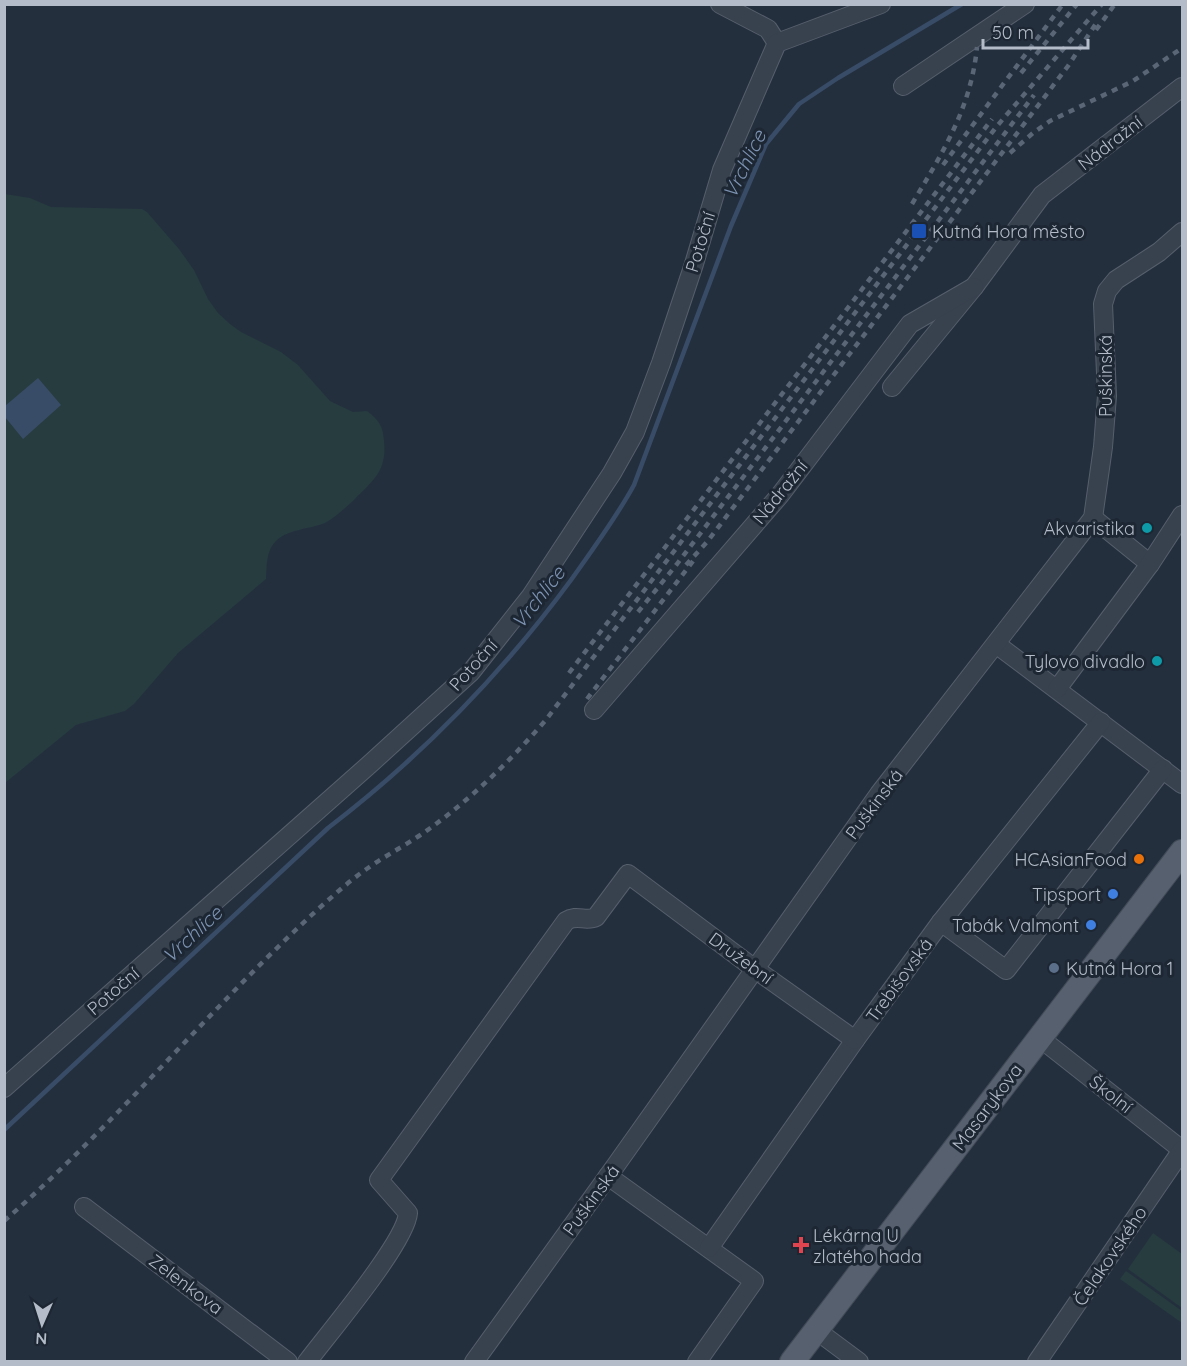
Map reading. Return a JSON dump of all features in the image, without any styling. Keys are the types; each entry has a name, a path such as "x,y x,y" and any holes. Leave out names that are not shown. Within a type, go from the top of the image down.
{"main road":[{"name":"Masarykova","path":"792,1362 1181,857"}],"street":[{"path":"720,4 768,29 777,43 881,4"},
{"path":"903,86 1025,4"},
{"name":"Potoční","path":"4,1088 370,765 471,672 531,596 612,473 635,432 687,285 722,170 777,43"},
{"name":"Nádražní","path":"892,387 974,287 1042,195 1182,87"},
{"name":"Puškinská","path":"474,1362 879,794 1094,518 1103,447 1108,372 1103,304 1107,291 1116,280 1175,251 1182,232"},
{"name":"Nádražní","path":"594,710 780,495 910,324 974,287"},
{"path":"1057,689 1150,564 1182,515"},
{"path":"1094,518 1150,564"},
{"path":"996,644 1182,784"},
{"name":"Trebišovská","path":"709,1248 855,1040 942,922 1101,722"},
{"path":"942,922 1006,970 1163,769"},
{"name":"Družební","path":"307,1362 392,1250 408,1220 408,1213 379,1180 566,921 578,917 592,919 596,917 628,874 855,1040"},
{"name":"Školní","path":"1040,1038 1182,1150"},
{"name":"Čelakovského","path":"1037,1362 1182,1150"},
{"path":"608,1176 754,1281 697,1362"},
{"name":"Zelenkova","path":"84,1207 288,1362"},
{"path":"816,1330 859,1362"}],"green space":[{"path":"5,194 30,198 51,207 142,209 147,212 194,270 208,299 218,313 241,332 281,352 298,365 330,401 353,412 367,411 371,414 381,427 384,451 381,468 368,487 325,523 294,531 277,540 269,553 266,579 178,653 134,704 125,711 76,725 5,783"},
{"path":"1153,1233 1182,1254 1182,1308 1128,1269"},
{"path":"1126,1271 1182,1311 1182,1323 1120,1279"}],"water":[{"path":"38,378 61,405 23,439 5,417 5,406"}],"waterway":[{"name":"Vrchlice","path":"4,1130 328,828 363,801 428,743 517,649 571,580 634,485 731,226 766,144 799,104 962,4"}],"railway":[{"path":"943,165 1063,4"},
{"path":"1021,73 1077,4"},
{"path":"4,1221 84,1146 237,988 316,911 361,873 422,834 460,805 532,736 997,126 1102,4"},
{"path":"1096,30 1115,4"},
{"path":"686,565 707,542 1068,66 1097,22"},
{"path":"912,204 945,148 962,110 969,90 977,47"},
{"path":"1010,153 1050,121 1133,81 1182,48"},
{"path":"638,612 1034,95"},
{"path":"569,673 992,119"},
{"path":"587,699 693,561"}],"place":[{"name":"Kutná Hora město","path":"919,231"},
{"name":"Akvaristika","path":"1147,528"},
{"name":"Tylovo divadlo","path":"1157,661"},
{"name":"HCAsianFood","path":"1139,859"},
{"name":"Tipsport","path":"1113,894"},
{"name":"Tabák Valmont","path":"1091,925"},
{"name":"Kutná Hora 1","path":"1054,968"},
{"name":"Lékárna U zlatého hada","path":"801,1245"}]}
